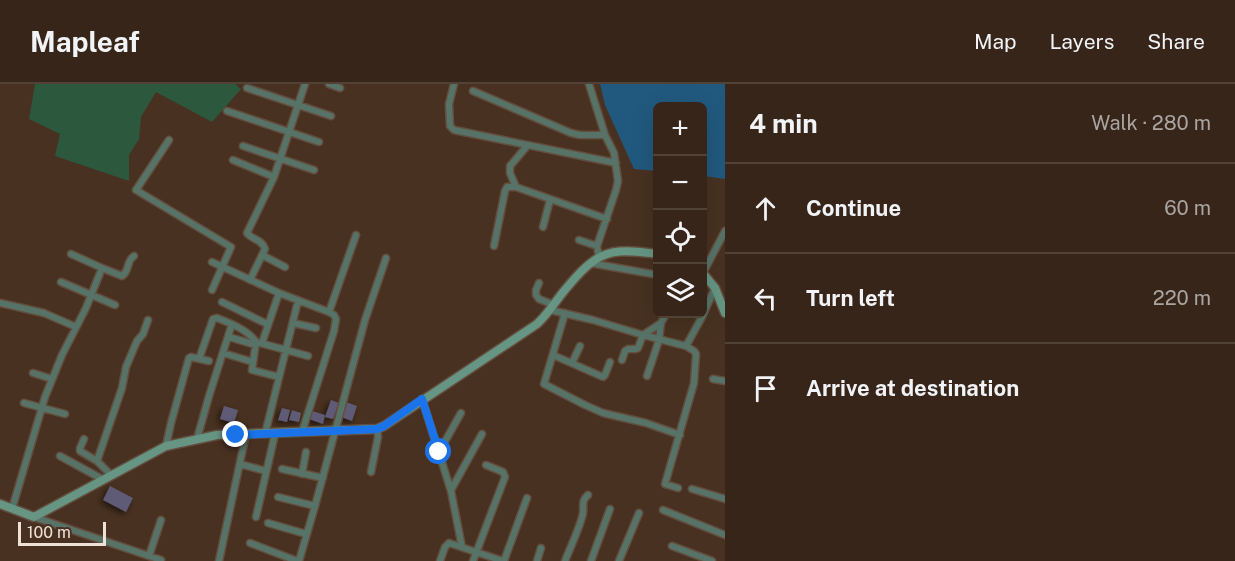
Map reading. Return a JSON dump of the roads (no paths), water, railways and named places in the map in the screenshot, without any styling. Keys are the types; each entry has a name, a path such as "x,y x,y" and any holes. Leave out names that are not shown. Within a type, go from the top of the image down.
{"main road":[{"path":"0,504 34,517 166,446 217,435 377,429 527,332 540,321 590,263 607,254 621,252 653,254"},
{"path":"707,278 715,288 725,313"}],"street":[{"path":"250,280 265,249 264,244 246,233 274,177 305,84"},
{"path":"328,84 340,88"},
{"path":"454,84 449,104 450,126 454,130 616,163"},
{"path":"589,84 605,135 613,149 618,182 597,246 598,258"},
{"path":"247,88 331,116"},
{"path":"473,92 572,133 605,135"},
{"path":"227,111 319,142"},
{"path":"169,140 136,190 231,247 212,290"},
{"path":"243,146 314,170"},
{"path":"516,187 510,173 510,166 527,146"},
{"path":"233,160 274,177"},
{"path":"494,246 507,188 516,187 607,219"},
{"path":"543,227 550,200"},
{"path":"707,265 725,231"},
{"path":"329,312 356,235"},
{"path":"579,240 597,246"},
{"path":"71,254 122,276 126,272 130,258 134,256"},
{"path":"262,255 285,267"},
{"path":"250,543 298,561 323,478 365,320 386,258"},
{"path":"212,262 334,315 336,323 302,432"},
{"path":"590,263 653,274"},
{"path":"12,509 52,379 102,268"},
{"path":"61,282 115,305"},
{"path":"539,283 536,290 539,299 565,313 686,346 694,351 696,354 695,379 665,484 678,488"},
{"path":"686,346 715,288"},
{"path":"279,293 258,343 252,370 279,377"},
{"path":"265,434 298,301"},
{"path":"222,302 267,324"},
{"path":"0,303 44,313 76,327"},
{"path":"565,313 544,384 603,413 646,423 680,435"},
{"path":"199,359 213,320 217,318 251,335 258,343"},
{"path":"647,376 664,318"},
{"path":"97,461 122,388 126,367 148,320"},
{"path":"293,323 316,328"},
{"path":"622,360 625,351 638,348 643,335 661,323"},
{"path":"197,439 232,324"},
{"path":"229,337 308,356"},
{"path":"572,363 580,346"},
{"path":"224,353 253,362"},
{"path":"553,355 603,377 606,375 610,362"},
{"path":"166,446 188,360 191,357 209,361"},
{"path":"33,373 52,379"},
{"path":"713,379 725,381"},
{"path":"422,399 451,491 462,547"},
{"path":"24,403 65,414"},
{"path":"439,452 461,414"},
{"path":"371,472 378,435 377,429"},
{"path":"219,561 246,434"},
{"path":"256,517 275,434"},
{"path":"451,491 482,434"},
{"path":"84,439 80,451 97,461 107,477"},
{"path":"302,474 306,452"},
{"path":"60,456 107,477"},
{"path":"240,464 266,471"},
{"path":"476,557 505,477 505,473 486,465"},
{"path":"282,469 323,478"},
{"path":"692,489 725,498"},
{"path":"565,561 583,514 584,499 588,495"},
{"path":"278,497 315,506"},
{"path":"440,561 447,544 462,547 476,557 504,561 528,498"},
{"path":"591,561 610,509"},
{"path":"663,510 725,535"},
{"path":"619,561 639,513"},
{"path":"34,517 160,560"},
{"path":"149,556 161,520"},
{"path":"268,523 306,534"},
{"path":"672,546 712,561"},
{"path":"537,561 541,548"}],"water":[{"path":"600,84 725,84 725,179 707,177 707,102 653,102 653,171 634,169 605,105"}]}
